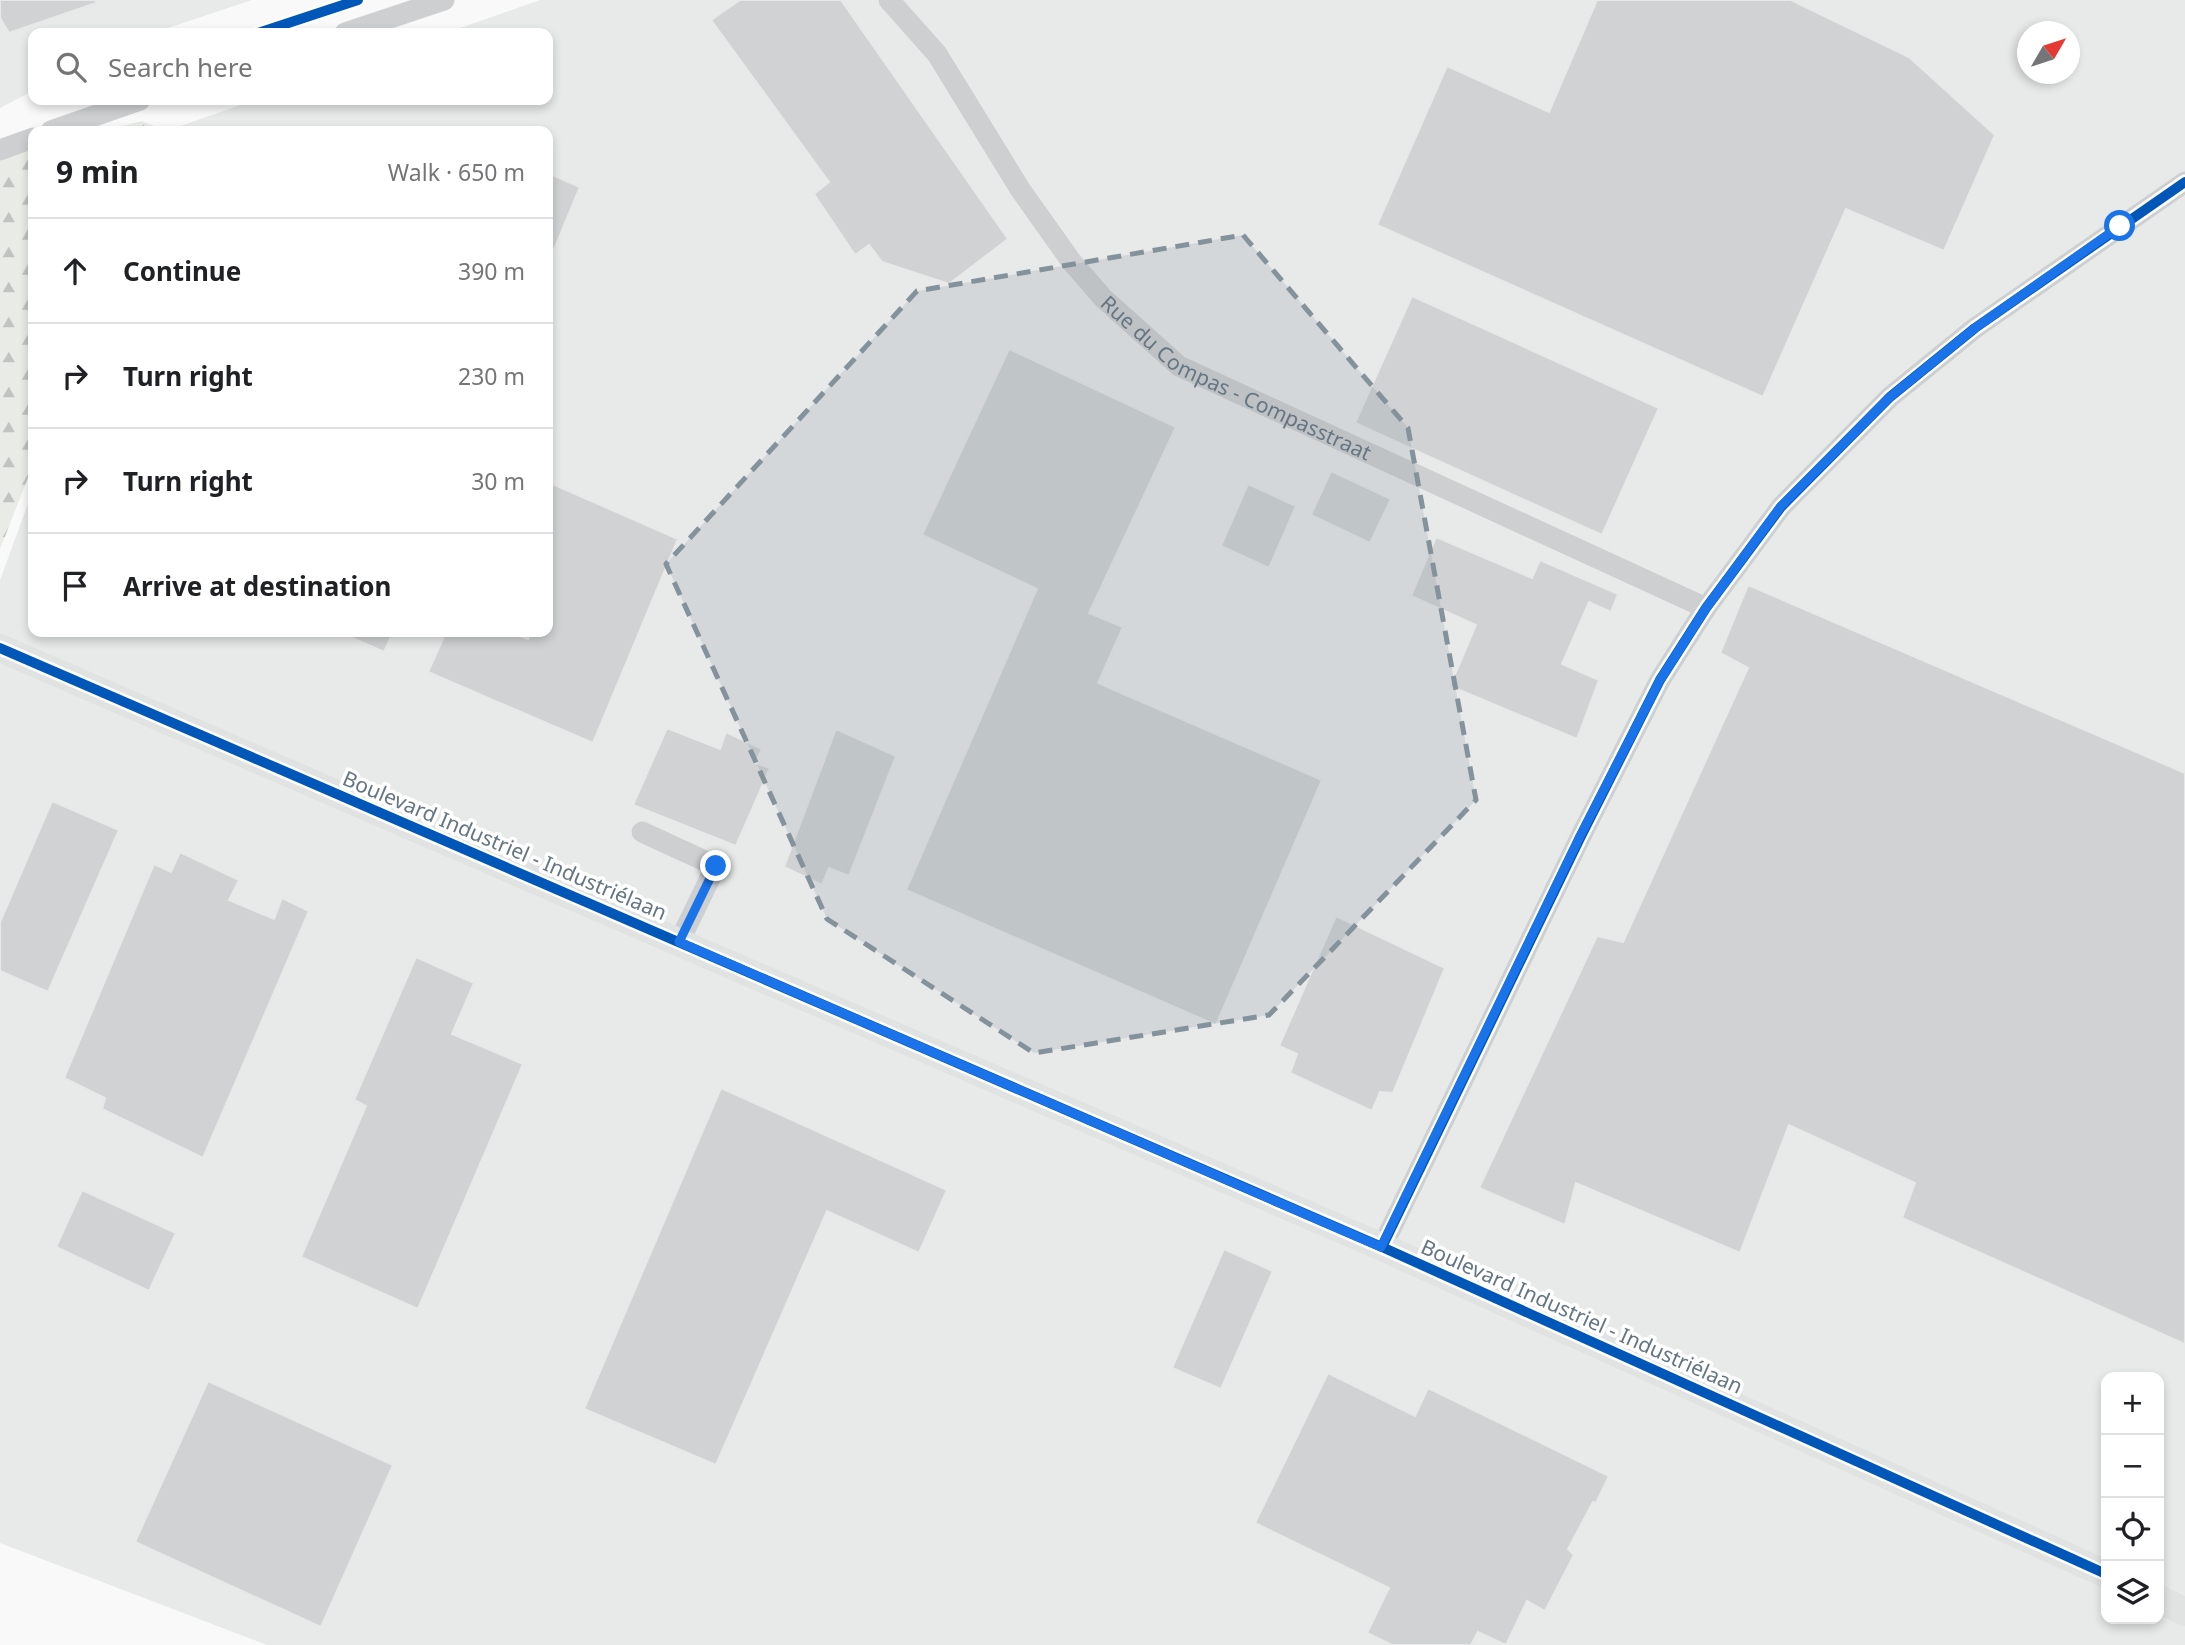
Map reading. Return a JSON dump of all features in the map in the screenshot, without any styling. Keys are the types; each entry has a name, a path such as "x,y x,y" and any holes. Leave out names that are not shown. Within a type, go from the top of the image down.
{"main road":[{"name":"Boulevard Industriel - Industriélaan","path":"0,648 1381,1247 2101,1572"},
{"path":"2164,1602 2185,1612"}],"street":[{"path":"360,28 444,0"},
{"name":"Rue du Compas - Compasstraat","path":"889,0 937,54 1020,189 1071,261 1103,298 1179,366 1706,608"},
{"path":"65,126 126,105"},
{"path":"0,150 28,140"},
{"path":"1381,1247 1660,680 1706,608 1781,506 1890,397 1975,328 2185,182"},
{"path":"642,832 716,866 679,942"}],"highlighted area":[{"path":"1243,235 1408,428 1476,800 1269,1015 1034,1053 827,919 666,564 917,291"}],"shaded area":[{"path":"0,0 252,0 168,28 28,28 28,94 0,108"},
{"path":"540,0 2185,0 2185,1645 267,1645 0,1543 0,580 28,504 28,637 553,637 553,126 180,126 241,105 553,105 553,28 460,28"}],"green space":[{"path":"142,121 154,126 122,126"},
{"path":"28,149 28,478 0,549 0,157"}],"building":[{"path":"0,0 96,0 96,3 9,33 0,18"},
{"path":"740,0 841,0 1008,239 949,284 882,262 869,245 855,255 814,194 829,182 711,20"},
{"path":"1597,0 1791,0 1909,57 1995,135 1944,251 1846,209 1763,397 1377,225 1447,66 1549,112"},
{"path":"553,175 580,187 553,252"},
{"path":"1412,296 1659,408 1602,535 1355,423"},
{"path":"1009,349 1176,427 1089,613 1123,627 1098,683 1322,780 1216,1025 906,890 1037,589 922,535"},
{"path":"1331,471 1391,499 1370,543 1311,515"},
{"path":"553,484 678,539 593,743 428,672 444,637 553,637"},
{"path":"1248,484 1296,506 1269,568 1221,546"},
{"path":"1436,537 1532,578 1540,560 1618,594 1611,612 1589,602 1562,664 1599,680 1577,739 1450,686 1476,625 1411,596"},
{"path":"1748,585 2185,773 2185,1344 1902,1218 1915,1183 1789,1125 1740,1253 1576,1183 1565,1225 1479,1188 1597,936 1623,942 1748,668 1720,653"},
{"path":"350,637 391,637 384,652"},
{"path":"667,728 720,749 726,732 762,749 755,763 770,768 736,846 633,805"},
{"path":"836,729 896,756 849,876 829,868 822,885 784,867"},
{"path":"52,801 119,830 48,992 0,971 0,922"},
{"path":"180,852 239,880 229,900 274,919 282,898 309,911 203,1158 102,1109 105,1098 64,1078 154,864 171,872"},
{"path":"1336,916 1445,968 1393,1093 1380,1092 1372,1111 1290,1073 1297,1054 1279,1046"},
{"path":"416,957 474,983 452,1034 523,1064 418,1309 301,1257 366,1106 354,1100"},
{"path":"721,1088 947,1190 919,1253 827,1211 716,1465 584,1409"},
{"path":"82,1190 176,1233 149,1291 56,1247"},
{"path":"1224,1249 1273,1271 1221,1389 1172,1368"},
{"path":"1328,1373 1415,1416 1428,1388 1609,1476 1568,1549 1574,1555 1545,1611 1527,1601 1506,1645 1478,1632 1471,1645 1392,1645 1367,1633 1389,1588 1255,1523"},
{"path":"208,1381 393,1465 321,1627 135,1542"}],"cycle path":[{"path":"273,28 358,0"},
{"path":"1382,1247 1581,836 1660,680 1706,608 1781,507 1890,397 1975,328 2185,182"},
{"path":"0,648 1382,1247 2101,1572"}],"route":[{"path":"716,866 679,942 1381,1247 1580,836 1660,680 1706,608 1781,506 1890,397 1975,328 2120,226"}]}
